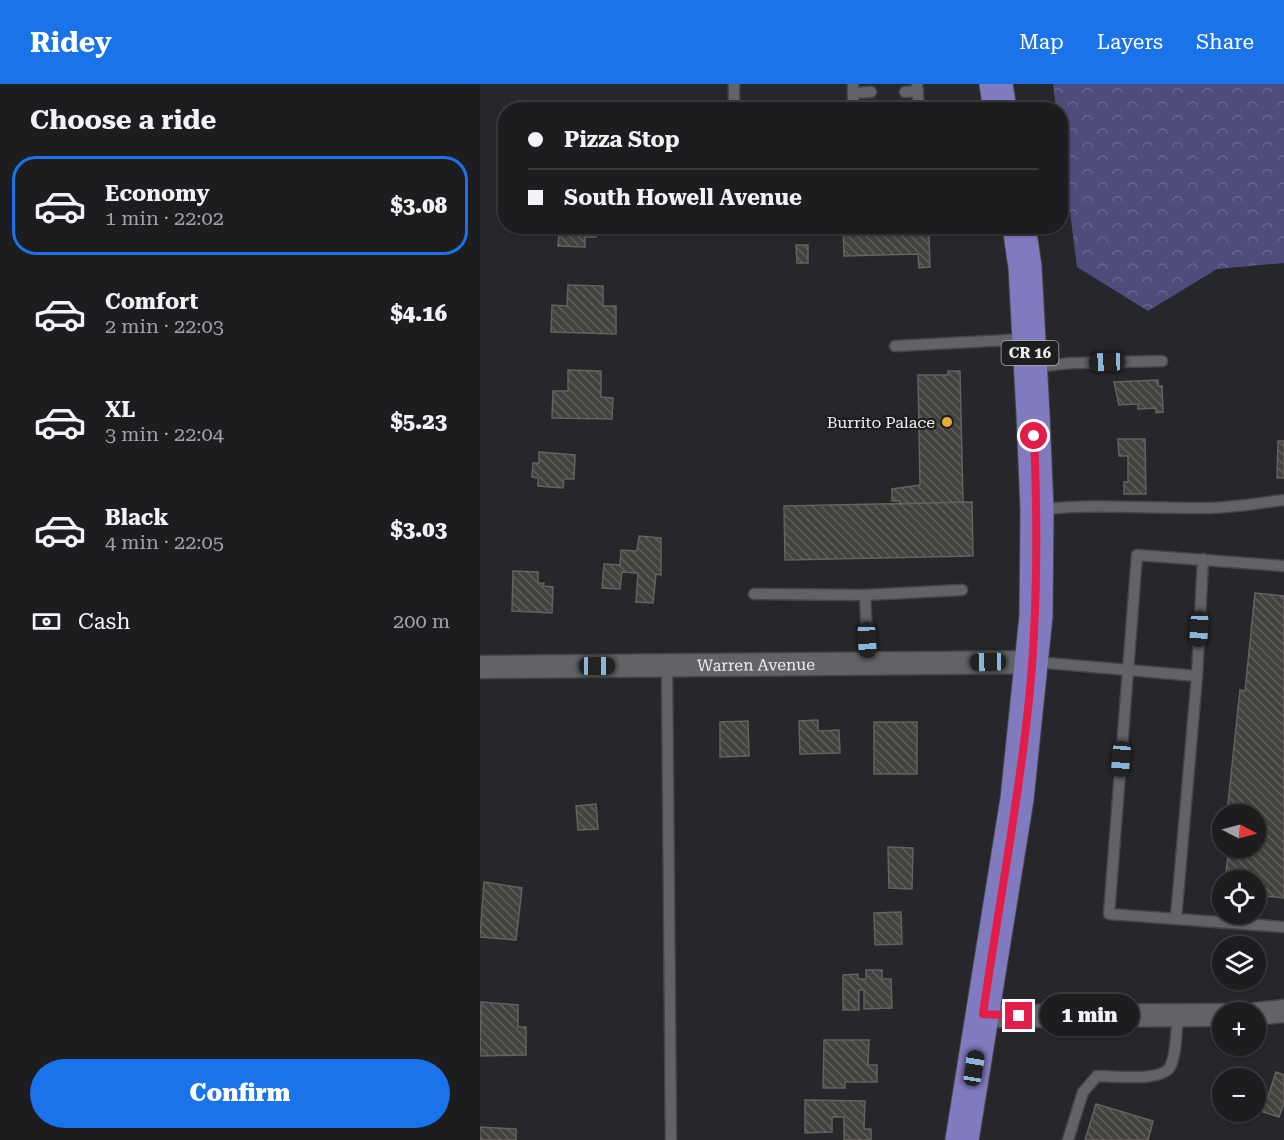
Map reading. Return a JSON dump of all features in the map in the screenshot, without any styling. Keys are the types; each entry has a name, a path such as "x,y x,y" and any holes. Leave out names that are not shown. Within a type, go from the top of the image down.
{"main road":[{"path":"996,84 999,102"},
{"name":"CR 16","path":"967,1139 983,1014 1017,799 1032,662 1037,510 1025,267 1020,234"}],"street":[{"name":"Warren Avenue","path":"480,667 1032,662"},
{"path":"1266,1013 1284,1011"},
{"path":"983,1014 999,1016 1212,1015"}],"lane":[{"path":"734,84 734,102"},
{"path":"853,88 871,93"},
{"path":"905,92 918,88"},
{"path":"895,346 1030,353 1072,363 1162,361"},
{"path":"1037,510 1074,506 1209,508 1284,500"},
{"path":"1284,566 1137,555 1109,914 1284,927"},
{"path":"1176,918 1197,676 1203,559"},
{"path":"754,594 865,595 962,590"},
{"path":"865,595 868,663"},
{"path":"1032,662 1197,676"},
{"path":"668,665 671,1140"},
{"path":"1068,1140 1083,1092 1097,1076 1155,1077 1166,1072 1171,1065 1178,1015"}],"green space":[{"path":"1053,84 1284,84 1284,263 1217,269 1148,311 1077,267 1068,196 1068,102 1055,102"}],"building":[{"path":"559,234 596,234 596,237 585,237 585,247 558,246"},
{"path":"843,234 929,234 930,267 919,268 918,254 844,256"},
{"path":"796,245 808,245 808,263 797,263"},
{"path":"568,285 603,286 603,306 616,306 616,334 551,332 552,305 567,306"},
{"path":"568,370 601,371 601,397 613,398 612,419 552,418 553,391 568,391"},
{"path":"948,371 960,371 963,502 900,504 900,501 892,501 892,489 920,485 918,375 948,375"},
{"path":"1158,380 1158,386 1162,386 1163,412 1156,413 1156,408 1138,409 1138,404 1119,405 1114,382"},
{"path":"1118,439 1145,439 1146,494 1124,494 1124,482 1128,482 1128,456 1119,456"},
{"path":"1278,441 1284,441 1284,478 1277,478"},
{"path":"539,452 575,455 574,479 564,479 563,488 538,486 538,478 532,477 533,463 539,463"},
{"path":"972,502 973,556 785,560 784,506"},
{"path":"639,536 661,538 661,575 656,574 653,603 636,602 638,573 622,572 620,589 602,588 604,564 620,565 621,550 637,551"},
{"path":"513,571 538,572 538,583 553,587 552,613 512,611"},
{"path":"1255,593 1284,596 1284,898 1266,896 1266,870 1226,870 1228,858 1266,858 1266,804 1228,804 1240,690 1245,691"},
{"path":"818,720 818,731 839,730 840,753 800,754 799,721"},
{"path":"748,721 749,756 720,757 720,722"},
{"path":"874,722 917,722 917,774 874,774"},
{"path":"596,804 598,829 578,830 576,806"},
{"path":"888,847 913,848 912,889 889,888"},
{"path":"484,882 522,888 516,940 480,937"},
{"path":"901,912 902,944 875,945 874,913"},
{"path":"866,970 882,970 882,979 891,979 892,1008 864,1009 864,990 859,990 859,1010 843,1010 843,975 858,974 858,979 866,979"},
{"path":"481,1002 518,1005 518,1027 526,1027 526,1055 480,1056"},
{"path":"824,1040 869,1040 868,1065 877,1065 877,1082 845,1082 845,1088 823,1088"},
{"path":"1276,1072 1284,1075 1284,1103 1279,1117 1266,1113 1266,1103"},
{"path":"805,1100 865,1101 864,1129 871,1129 871,1140 844,1140 844,1117 832,1117 832,1132 805,1133"},
{"path":"1096,1104 1153,1121 1148,1140 1085,1140"},
{"path":"480,1127 516,1129 516,1140 480,1140"}],"place":[{"name":"Burrito Palace","path":"947,422"}],"route":[{"path":"1019,1016 983,1014 1017,799 1031,680 1036,616 1037,510 1034,436"}]}
